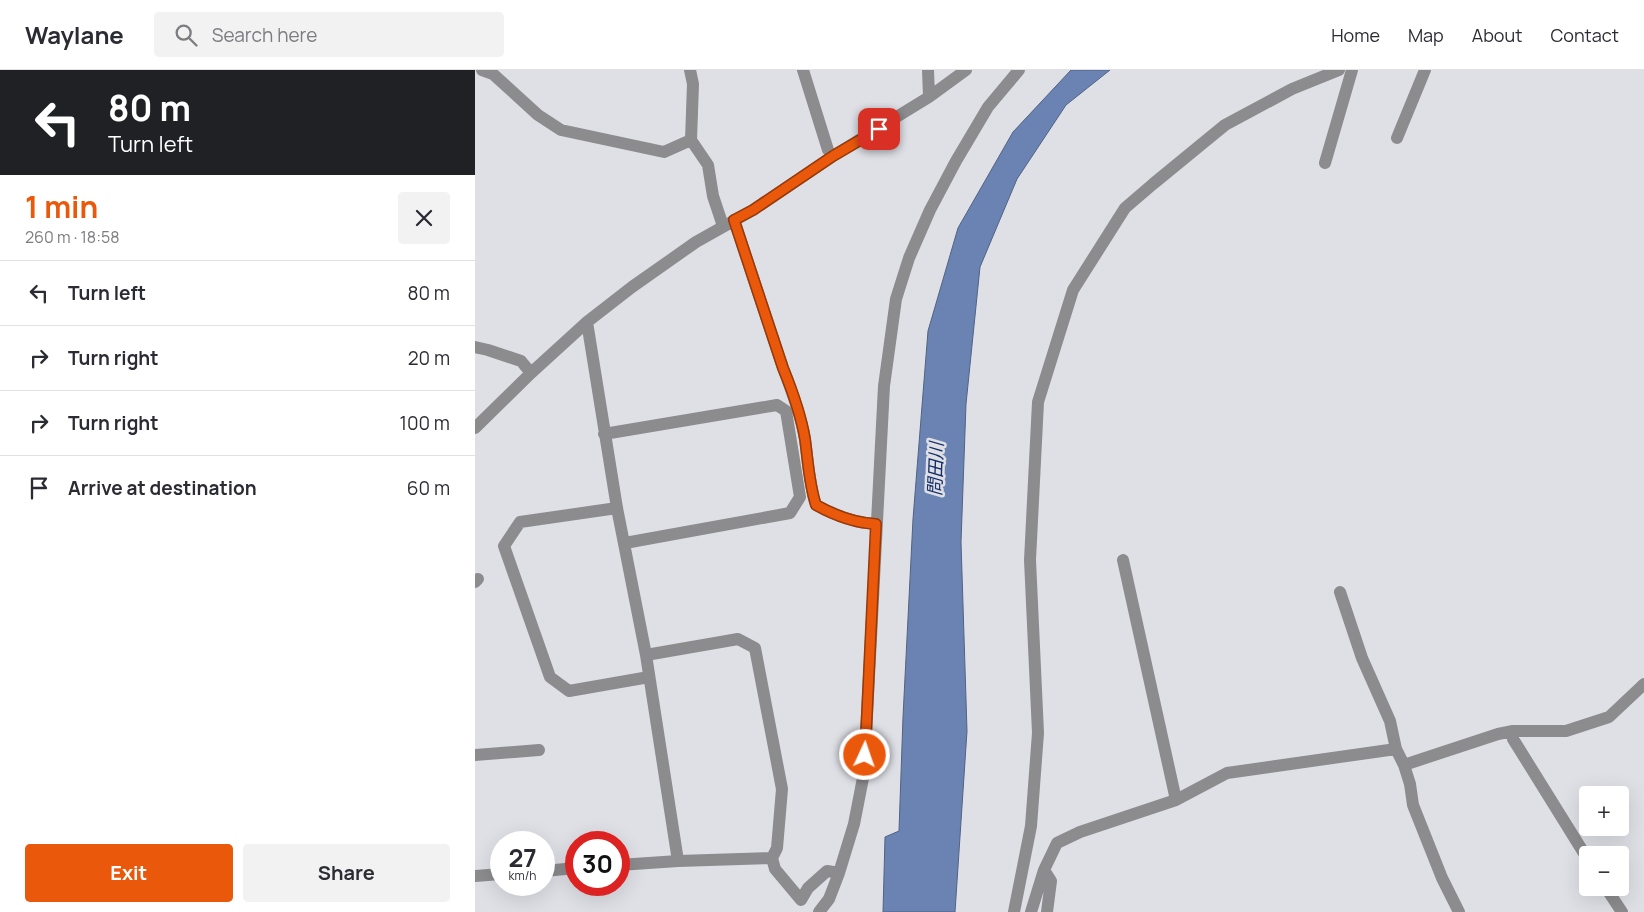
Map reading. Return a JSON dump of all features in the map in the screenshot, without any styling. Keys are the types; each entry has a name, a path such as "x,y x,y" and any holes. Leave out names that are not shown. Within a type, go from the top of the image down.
{"street":[{"path":"482,70 493,74 538,114 561,130 664,152 691,140"},
{"path":"690,70 693,84 691,140 708,165 713,196 729,223 791,389 805,438 812,494 816,505 829,512 866,524 876,524"},
{"path":"803,70 828,150 833,156"},
{"path":"929,70 929,97"},
{"path":"475,428 587,322 632,287 696,242 753,210 833,156 929,97 966,70"},
{"path":"819,912 829,899 839,873 854,824 864,773 884,386 899,290 909,258 930,210 956,161 988,107 1019,70"},
{"path":"1013,912 1031,826 1038,733 1030,560 1037,402 1073,290 1125,208 1153,184 1225,126 1292,88 1339,70"},
{"path":"1325,163 1352,70"},
{"path":"1397,138 1425,70"},
{"path":"587,322 617,508 646,655 678,861"},
{"path":"475,347 521,361 531,373"},
{"path":"604,434 777,405 785,411 800,497 790,513 625,543"},
{"path":"617,508 520,522 504,546 550,677 569,691 649,678"},
{"path":"1123,560 1176,800"},
{"path":"1340,592 1362,658 1390,721 1395,749 1404,765 1410,784 1413,805 1441,878 1459,912"},
{"path":"646,655 738,638 755,648 782,789 777,848 772,858 775,869 801,900 808,888 827,871 839,873"},
{"path":"1404,765 1498,734 1513,731 1566,731 1609,717 1644,684"},
{"path":"1513,731 1513,739 1580,846"},
{"path":"1031,912 1044,870 1057,843 1080,832 1176,800 1227,774 1395,749"},
{"path":"475,755 539,750"},
{"path":"630,864 772,858"},
{"path":"1044,870 1051,881 1047,912"},
{"path":"475,876 490,875"},
{"path":"1611,896 1622,912"}],"water":[{"name":"問田川","path":"1071,70 1110,70 1066,105 1017,179 980,267 966,404 961,542 967,731 955,912 883,912 885,837 899,831 913,519 928,331 958,228 1013,132"}],"route":[{"path":"865,755 876,524 866,524 829,512 816,505 812,494 805,438 791,389 734,220 753,210 833,156 879,129"}]}
